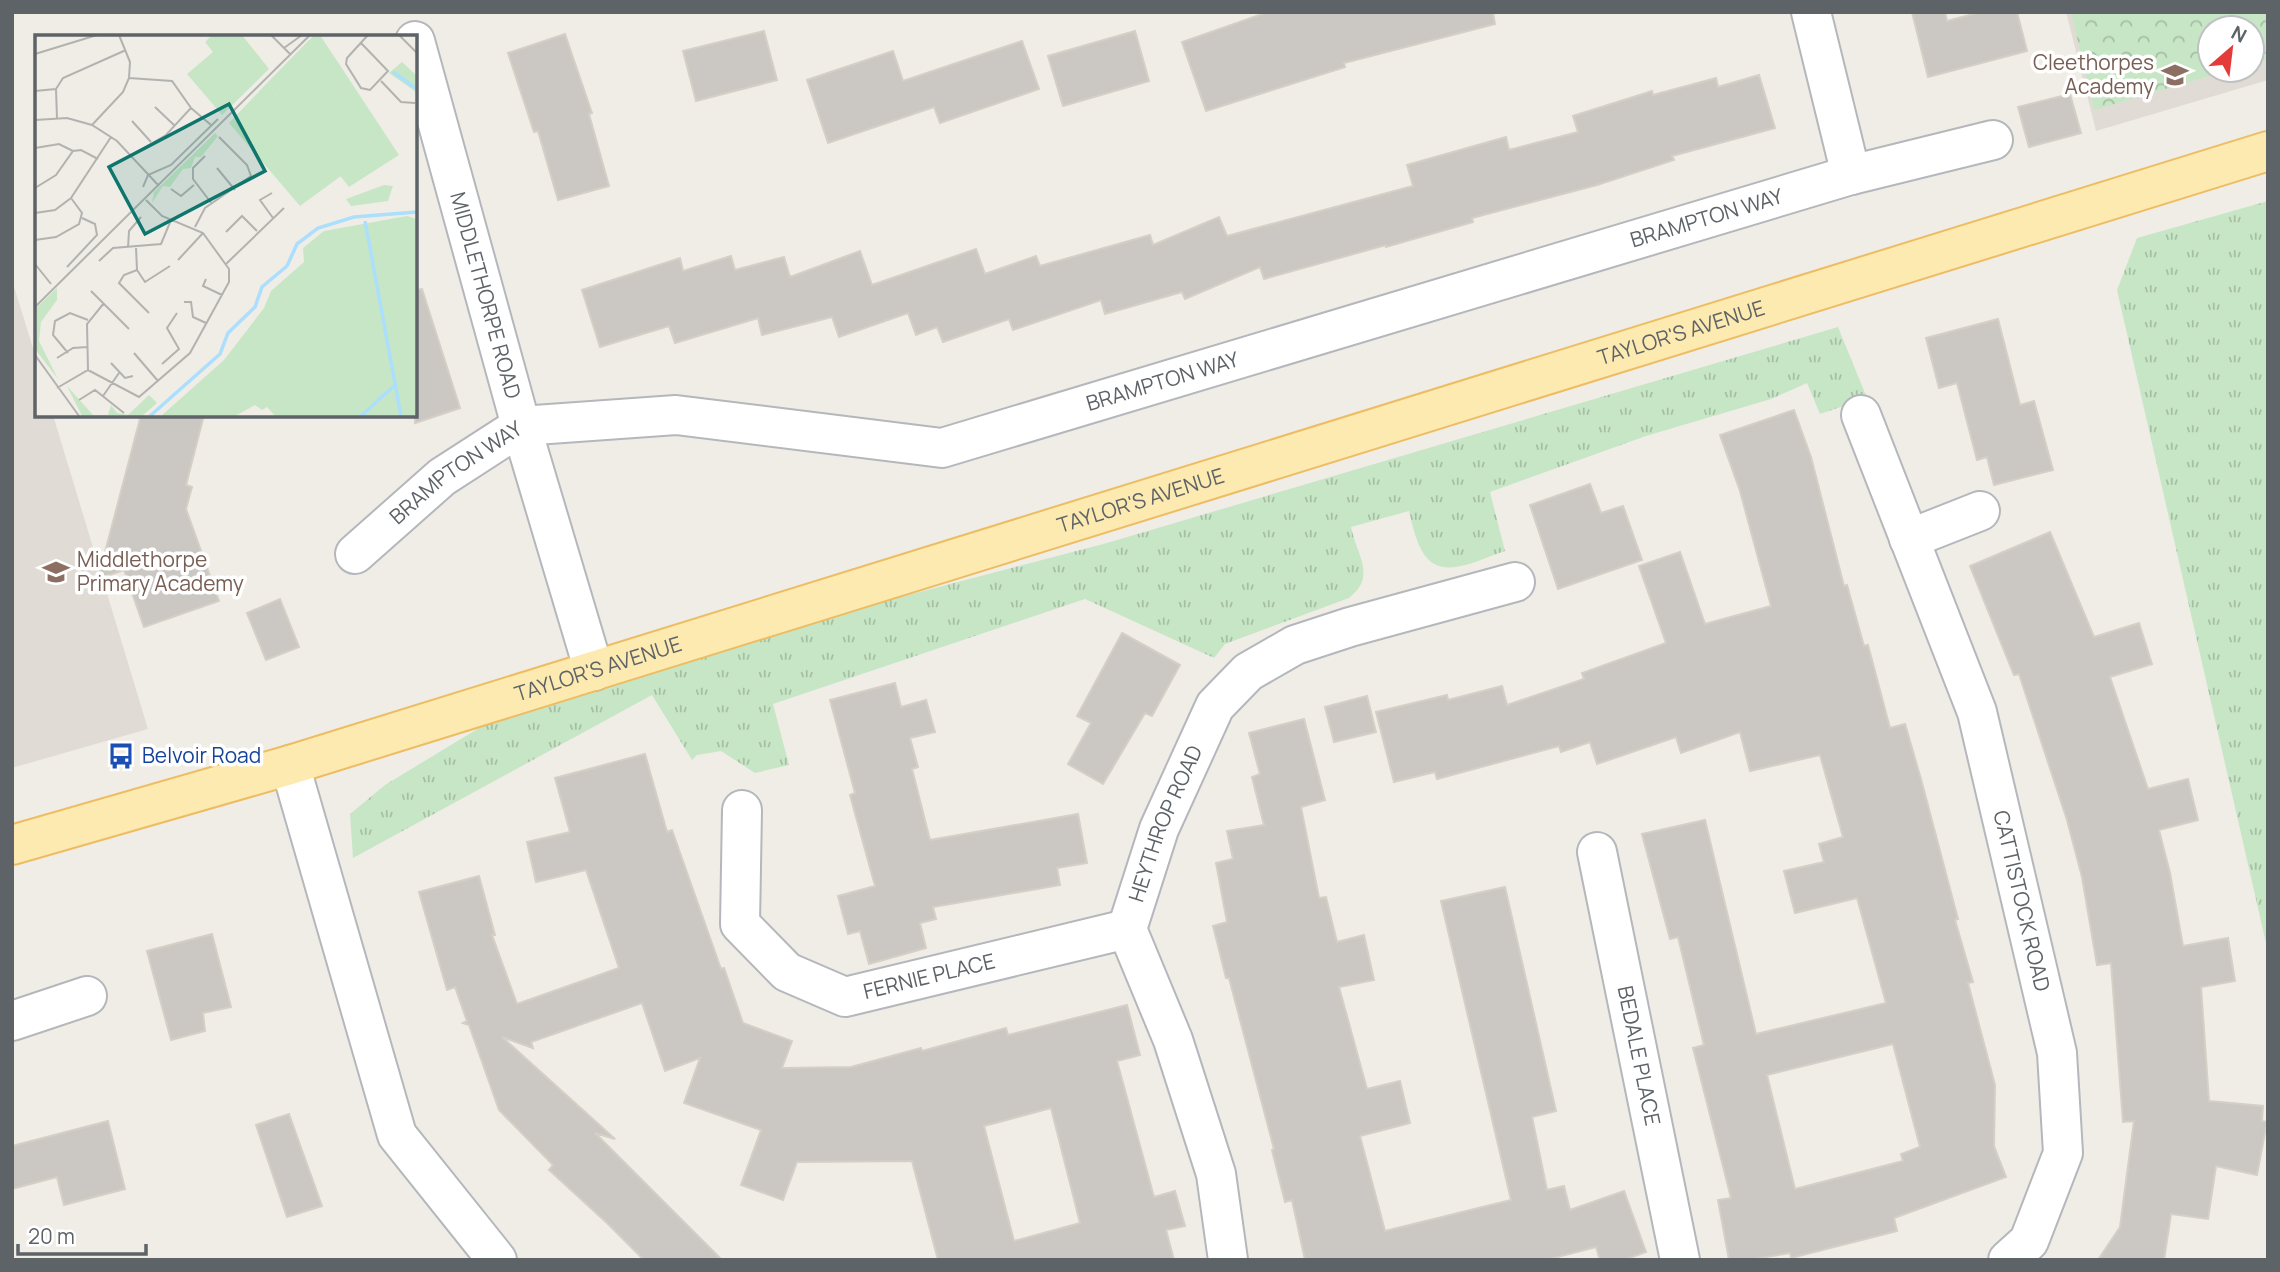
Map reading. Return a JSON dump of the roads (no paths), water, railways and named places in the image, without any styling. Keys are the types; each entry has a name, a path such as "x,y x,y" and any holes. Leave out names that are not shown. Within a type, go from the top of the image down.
{"main road":[{"name":"TAYLOR'S AVENUE","path":"12,845 290,765 2268,151"}],"street":[{"name":"MIDDLETHORPE ROAD","path":"407,12 413,35"},
{"path":"1811,12 1851,175"},
{"name":"MIDDLETHORPE ROAD","path":"416,46 521,426 594,671"},
{"name":"BRAMPTON WAY","path":"355,554 442,477 521,426 676,415 942,448 1851,175 1993,140"},
{"name":"CATTISTOCK ROAD","path":"1861,415 1977,712 2057,1053 2063,1153 2029,1241 2008,1260"},
{"path":"1909,539 1980,511"},
{"name":"HEYTHROP ROAD","path":"1228,1260 1216,1174 1172,1040 1127,929 1159,829 1215,706 1248,671 1295,645 1328,634 1515,582"},
{"path":"290,765 397,1135 497,1260"},
{"name":"FERNIE PLACE","path":"743,810 740,924 787,972 845,997 1127,929"},
{"name":"BEDALE PLACE","path":"1597,852 1680,1260"},
{"path":"12,1021 87,996"}],"place":[{"name":"Cleethorpes Academy","path":"2175,75"},
{"name":"Middlethorpe Primary Academy","path":"56,572"},
{"name":"Belvoir Road","path":"121,756"}]}
